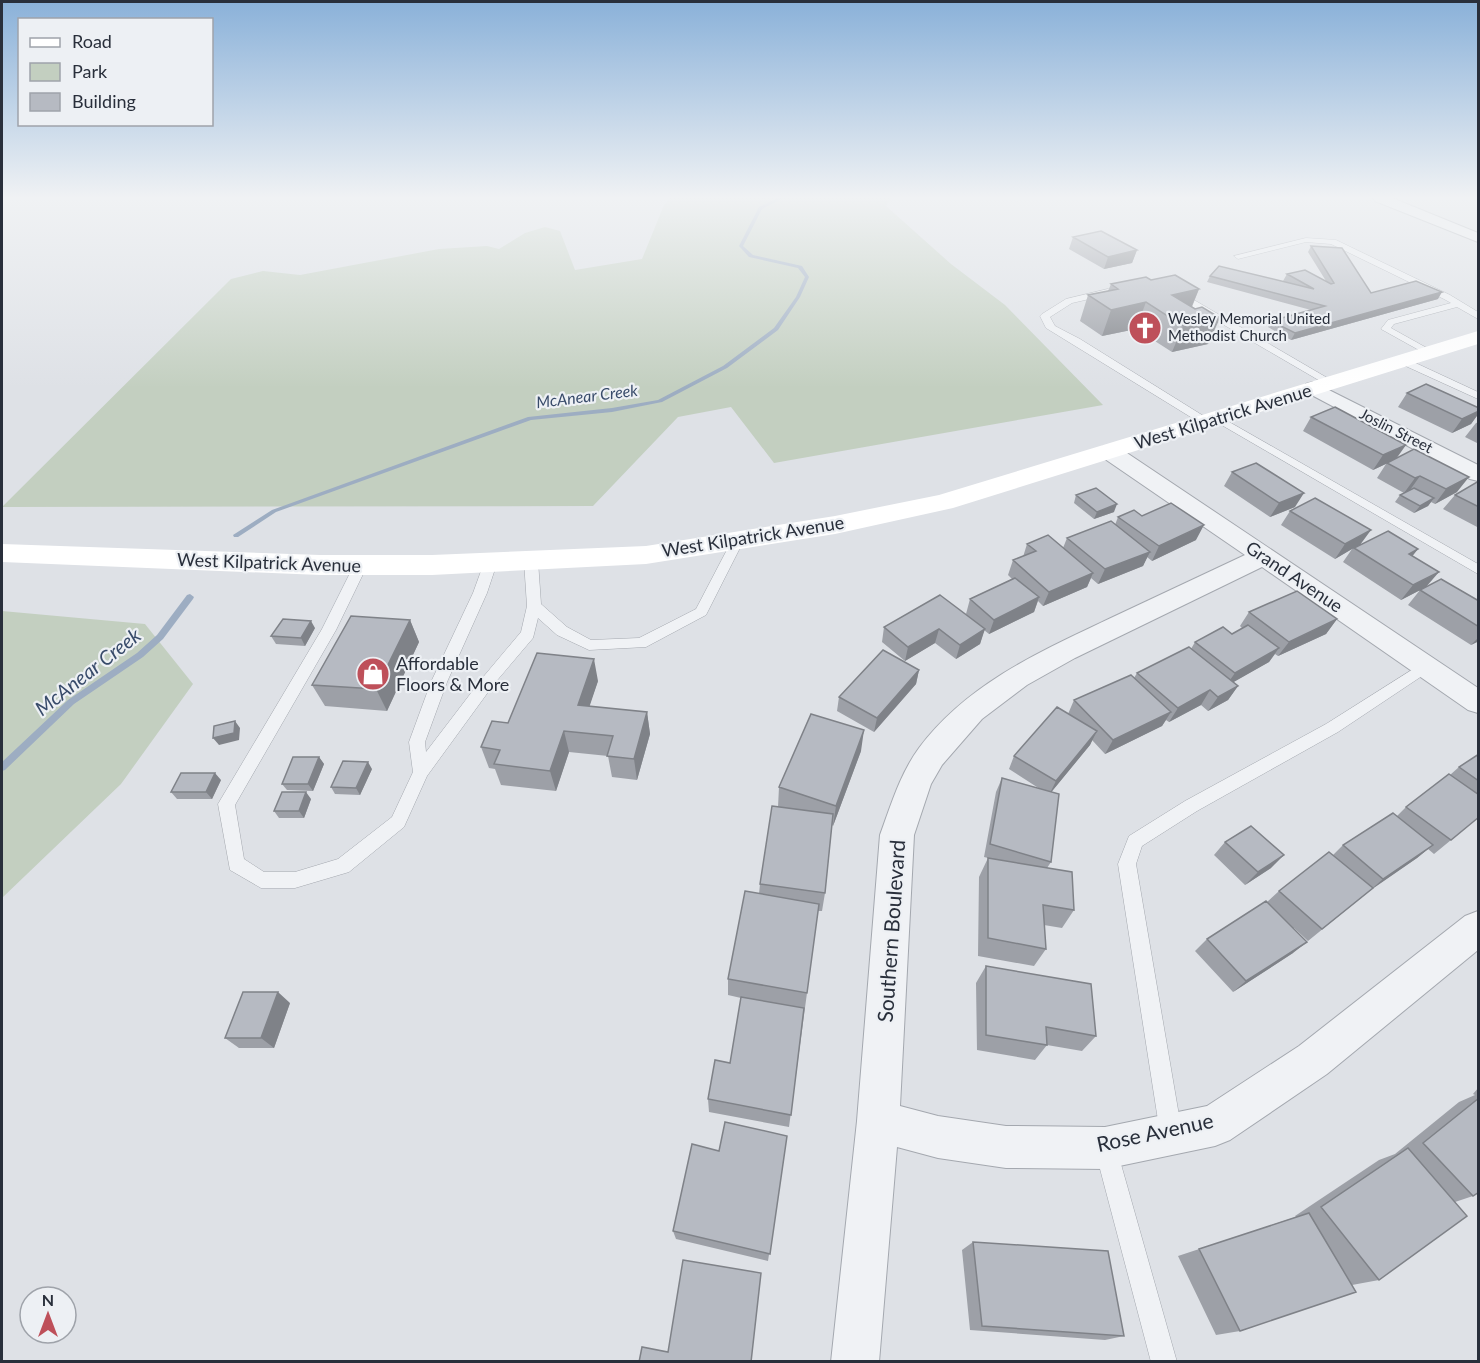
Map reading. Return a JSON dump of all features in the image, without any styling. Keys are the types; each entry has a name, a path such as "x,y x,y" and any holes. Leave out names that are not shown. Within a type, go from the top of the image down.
{"main road":[{"name":"West Kilpatrick Avenue","path":"2,553 360,566 490,563 646,555 736,542 835,525 944,502 1479,337"}],"street":[{"name":"Joslin Street","path":"1322,386 1479,474"},
{"name":"Grand Avenue","path":"1110,452 1479,702"},
{"name":"Southern Boulevard","path":"855,1362 878,1121 897,836 912,792 930,758 960,722 994,691 1028,670 1264,556"},
{"name":"Rose Avenue","path":"878,1121 938,1137 1006,1147 1105,1148 1215,1125 1313,1060 1479,928"}],"lane":[{"path":"1373,262 1479,316"},
{"path":"1120,289 1069,301 1045,316 1052,328 1479,570"},
{"path":"1162,290 1191,302 1322,386"},
{"path":"1430,352 1386,329 1391,322 1458,304"},
{"path":"1403,361 1479,396"},
{"path":"534,606 562,631 588,645 641,643 701,612 736,542"},
{"path":"360,566 329,630 226,804 236,864 261,880 295,879 343,866 398,822 420,772 489,680 528,634 534,606 531,561"},
{"path":"420,772 417,742 439,682 480,593 490,563"},
{"path":"1172,1134 1127,864 1135,841 1191,806 1332,728 1426,666"},
{"path":"1105,1148 1164,1362"}],"green space":[{"path":"372,262 572,262 575,270 626,262 948,262 1005,305 1103,405 774,463 731,407 678,417 593,506 2,507 231,279 263,271 300,275"},
{"path":"2,611 145,624 193,684 121,784 2,898"}],"building":[{"path":"1321,262 1351,262 1371,293 1416,281 1442,292 1295,333 1271,321 1325,306 1210,276 1219,266 1314,289 1287,274 1305,270 1331,284 1334,283"},
{"path":"1175,275 1199,289 1172,295 1195,309 1202,307 1220,318 1183,326 1146,302 1111,310 1088,295 1118,289 1111,284 1146,277 1151,280"},
{"path":"1426,384 1479,408 1479,411 1462,419 1407,393"},
{"path":"1335,407 1406,445 1383,455 1311,417"},
{"path":"1414,449 1469,477 1446,489 1420,476 1415,478 1387,463"},
{"path":"1256,463 1304,493 1279,503 1232,472"},
{"path":"1479,483 1479,507 1455,495"},
{"path":"1096,488 1117,504 1097,512 1076,495"},
{"path":"1414,488 1434,498 1420,506 1400,495"},
{"path":"1315,498 1371,530 1345,544 1290,511"},
{"path":"1171,503 1204,525 1159,546 1118,517 1134,510 1142,516"},
{"path":"1111,521 1150,552 1105,569 1067,538"},
{"path":"1388,531 1418,549 1409,554 1439,572 1413,585 1354,548"},
{"path":"1048,535 1093,573 1049,592 1013,560 1036,551 1027,544"},
{"path":"1015,578 1039,597 994,620 970,599"},
{"path":"1441,579 1479,601 1479,627 1420,590"},
{"path":"1297,591 1337,619 1289,642 1249,612"},
{"path":"940,595 985,629 960,645 939,629 908,647 884,627"},
{"path":"351,616 410,620 376,689 312,685"},
{"path":"283,619 311,621 301,638 271,636"},
{"path":"1248,625 1279,648 1235,673 1195,642 1223,627 1232,634"},
{"path":"1189,647 1238,686 1218,697 1210,690 1178,708 1137,673"},
{"path":"883,650 919,670 877,718 839,697"},
{"path":"537,653 594,659 578,705 647,712 634,759 607,756 613,736 564,731 550,771 494,764 500,750 481,747 492,721 508,723"},
{"path":"1131,675 1171,712 1113,740 1074,700"},
{"path":"1057,707 1097,731 1056,781 1014,756"},
{"path":"811,714 864,730 836,806 779,787"},
{"path":"235,721 234,733 213,738 214,726"},
{"path":"1479,754 1479,781 1459,767"},
{"path":"293,757 319,757 308,784 282,784"},
{"path":"343,761 368,762 356,788 331,787"},
{"path":"181,773 215,773 206,792 171,792"},
{"path":"1449,774 1479,795 1479,817 1451,840 1406,807"},
{"path":"1002,778 1059,794 1051,862 990,844"},
{"path":"282,792 306,792 299,811 274,811"},
{"path":"772,806 833,814 825,893 760,884"},
{"path":"1393,813 1433,845 1383,879 1343,845"},
{"path":"1251,826 1284,855 1258,872 1225,842"},
{"path":"1329,852 1373,888 1322,929 1279,891"},
{"path":"988,858 1072,872 1074,910 1043,905 1046,949 988,938"},
{"path":"745,891 819,904 807,993 728,979"},
{"path":"1266,901 1307,942 1246,981 1207,939"},
{"path":"986,966 1091,984 1096,1036 1046,1027 1047,1045 986,1035"},
{"path":"243,992 278,992 261,1038 225,1038"},
{"path":"741,997 804,1008 791,1115 708,1099 715,1060 730,1063"},
{"path":"1479,1098 1479,1192 1473,1196 1423,1143"},
{"path":"725,1122 787,1136 770,1254 673,1231 692,1144 719,1151"},
{"path":"1408,1148 1467,1216 1379,1280 1321,1207"},
{"path":"1309,1213 1356,1292 1240,1331 1199,1249"},
{"path":"973,1242 1108,1251 1124,1336 982,1326"},
{"path":"683,1260 761,1273 751,1362 639,1362 642,1347 668,1352"}],"waterway":[{"name":"McAnear Creek","path":"236,535 274,511 530,418 612,410 660,401 725,367 776,329 798,297 807,277 800,267 776,262"},
{"name":"McAnear Creek","path":"2,767 71,702 140,655 160,637 190,597"}],"place":[{"name":"Wesley Memorial United Methodist Church","path":"1145,328"},
{"name":"Affordable Floors & More","path":"373,674"}]}
